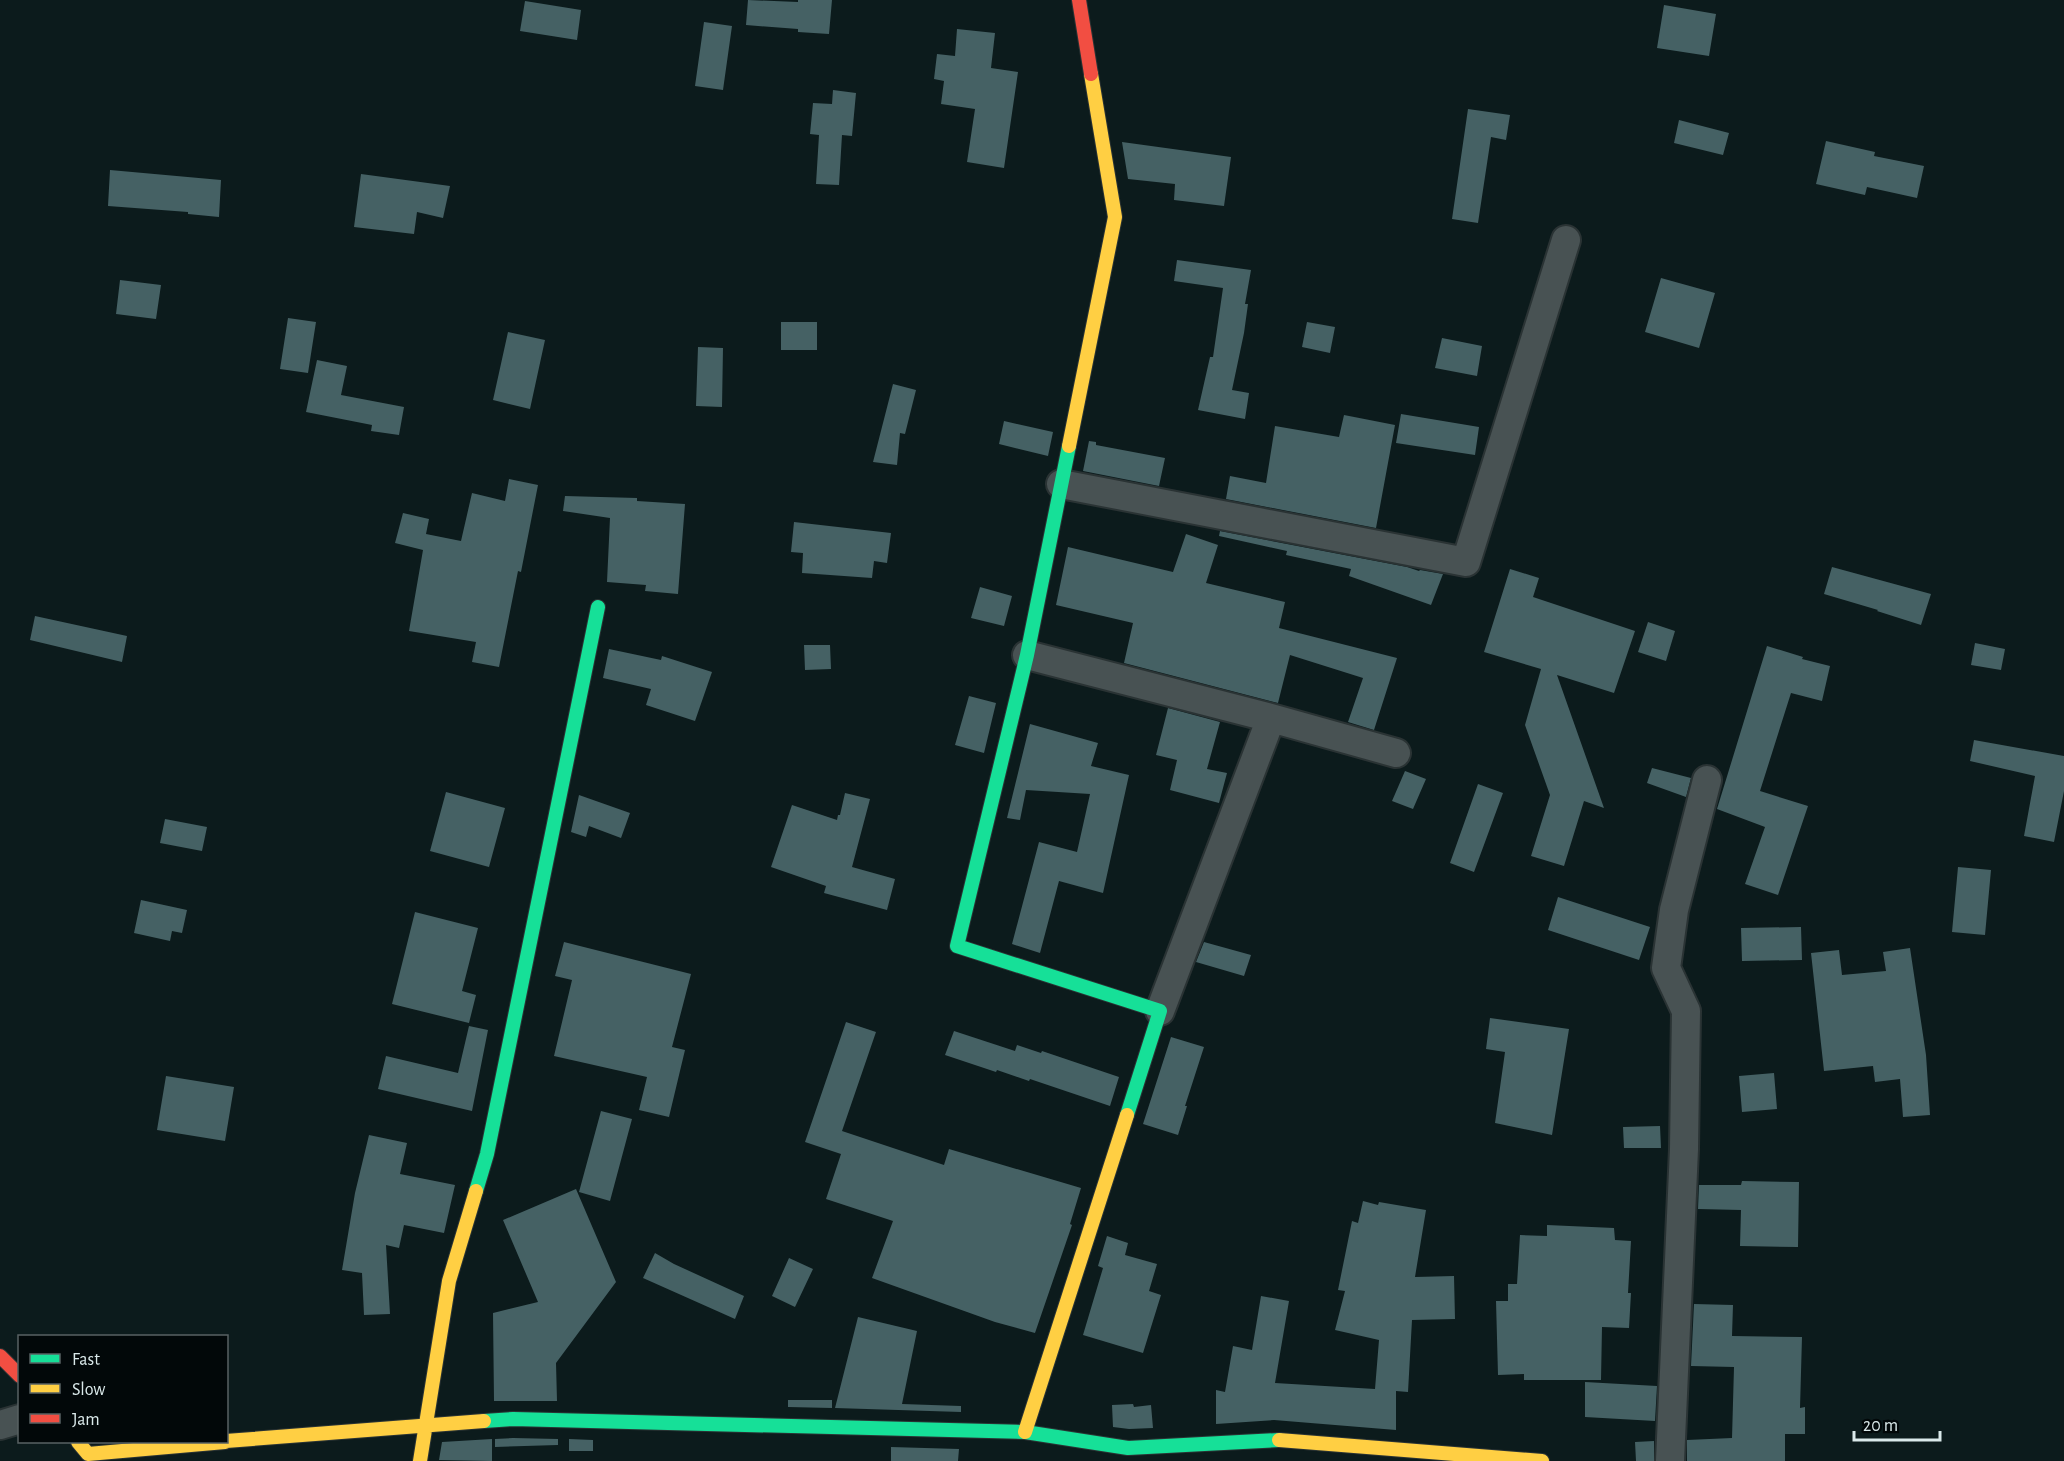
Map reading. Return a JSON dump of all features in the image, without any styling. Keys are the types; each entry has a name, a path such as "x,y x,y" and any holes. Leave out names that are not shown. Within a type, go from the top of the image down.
{"street":[{"path":"1079,0 1115,217 1027,655 957,946 1160,1011"},
{"path":"1061,484 1467,562 1566,240"},
{"path":"420,1461 449,1281 487,1154 598,608"},
{"path":"1027,655 1396,753"},
{"path":"1025,1432 1160,1011 1271,718"},
{"path":"1670,1461 1684,1149 1686,1011 1666,968 1674,910 1707,780"},
{"path":"0,1356 18,1375"},
{"path":"228,1441 513,1419 1025,1432 1128,1448 1272,1439 1542,1461"},
{"path":"0,1425 18,1420"},
{"path":"79,1443 88,1454 205,1443"}],"building":[{"path":"748,0 798,2 798,0 832,0 829,34 746,25"},
{"path":"525,1 581,10 577,40 520,31"},
{"path":"1664,5 1716,14 1709,56 1657,48"},
{"path":"704,22 732,26 723,90 695,86"},
{"path":"957,29 995,33 991,68 1018,72 1004,168 967,162 975,109 941,104 944,81 934,79 937,54 955,56"},
{"path":"833,90 856,93 852,136 842,135 839,185 816,184 819,135 810,134 813,103 832,104"},
{"path":"1468,109 1510,115 1506,140 1491,137 1478,223 1452,219"},
{"path":"1679,120 1729,133 1723,155 1674,143"},
{"path":"1826,141 1875,152 1874,156 1924,166 1917,198 1867,187 1865,195 1816,184"},
{"path":"1122,142 1231,157 1224,206 1174,200 1175,184 1128,179"},
{"path":"110,170 221,180 219,217 188,214 188,212 108,206"},
{"path":"361,174 450,186 443,218 417,212 414,234 354,227"},
{"path":"1177,260 1251,270 1245,304 1248,304 1244,333 1232,390 1249,393 1245,419 1198,410 1210,357 1213,357 1223,288 1174,281"},
{"path":"1661,278 1715,293 1699,348 1645,332"},
{"path":"120,280 161,285 156,319 116,314"},
{"path":"288,318 316,322 308,373 280,369"},
{"path":"781,322 817,322 817,350 781,350"},
{"path":"1307,322 1335,327 1330,353 1302,347"},
{"path":"508,332 545,340 530,409 493,400"},
{"path":"1442,338 1482,346 1477,376 1435,368"},
{"path":"698,347 723,348 722,407 696,406"},
{"path":"317,360 347,366 341,395 404,407 399,435 371,431 372,425 306,412"},
{"path":"893,384 916,390 905,434 900,433 897,465 873,462"},
{"path":"1401,414 1479,427 1475,455 1396,443"},
{"path":"1344,415 1395,425 1376,528 1226,499 1230,476 1266,483 1275,426 1339,437"},
{"path":"1004,421 1053,432 1048,456 999,444"},
{"path":"1089,441 1096,442 1096,445 1165,458 1159,486 1083,471"},
{"path":"509,479 538,485 499,667 472,662 476,642 409,631 423,550 395,543 403,513 429,519 426,534 461,541 472,493 505,501"},
{"path":"565,496 637,498 637,501 685,504 678,594 645,591 646,585 607,582 610,518 563,511"},
{"path":"794,522 891,533 887,563 874,561 872,578 802,573 803,553 791,552"},
{"path":"1220,531 1443,574 1431,605 1349,576 1351,569 1286,555 1287,551 1219,536"},
{"path":"1186,534 1218,545 1206,583 1285,602 1279,628 1397,658 1374,730 1348,722 1363,678 1290,655 1278,703 1124,663 1133,623 1056,605 1068,547 1173,572"},
{"path":"1832,567 1931,594 1921,625 1824,594"},
{"path":"1510,569 1539,578 1533,597 1635,631 1614,693 1557,675 1604,808 1584,801 1564,866 1531,856 1550,795 1525,725 1541,669 1484,652"},
{"path":"980,587 1012,596 1004,626 971,618"},
{"path":"35,616 127,636 122,662 30,640"},
{"path":"1648,622 1675,631 1666,661 1638,652"},
{"path":"1975,643 2005,649 2001,670 1971,665"},
{"path":"804,645 830,645 831,669 805,670"},
{"path":"1767,646 1803,657 1802,659 1830,666 1822,701 1791,693 1760,791 1808,806 1778,895 1745,884 1765,827 1717,809"},
{"path":"609,649 661,660 662,656 712,672 695,721 646,705 651,689 603,678"},
{"path":"969,696 996,703 984,753 955,745"},
{"path":"1168,708 1220,722 1207,769 1227,773 1219,803 1170,790 1177,760 1156,755"},
{"path":"1030,724 1098,743 1091,766 1129,775 1103,893 1059,881 1040,953 1012,944 1039,842 1077,852 1090,794 1026,790 1020,820 1007,818"},
{"path":"1974,740 2064,756 2064,791 2054,842 2024,836 2035,776 1970,761"},
{"path":"1652,768 1691,778 1686,797 1647,783"},
{"path":"1405,771 1426,779 1413,809 1392,801"},
{"path":"1478,784 1503,793 1474,872 1450,863"},
{"path":"446,792 505,808 489,867 430,851"},
{"path":"845,793 870,799 852,867 895,879 887,910 824,893 826,886 771,867 792,805 837,820"},
{"path":"579,795 630,813 621,838 589,826 586,837 571,832"},
{"path":"165,819 207,827 202,851 160,843"},
{"path":"1958,867 1991,870 1985,935 1952,932"},
{"path":"1558,897 1650,927 1639,960 1548,930"},
{"path":"141,900 187,910 182,933 172,931 170,941 134,933"},
{"path":"415,912 478,928 462,991 476,995 469,1023 392,1004"},
{"path":"1801,927 1802,960 1742,961 1741,928"},
{"path":"564,942 691,974 672,1047 685,1050 669,1117 639,1110 647,1077 554,1056 572,980 555,976"},
{"path":"1204,942 1251,955 1244,976 1196,962"},
{"path":"1910,948 1926,1055 1930,1115 1903,1117 1900,1079 1875,1082 1873,1066 1824,1071 1811,953 1839,950 1842,975 1886,971 1883,952"},
{"path":"1490,1018 1569,1029 1552,1135 1495,1123 1505,1052 1486,1049"},
{"path":"846,1022 876,1032 842,1131 944,1165 949,1149 1081,1188 1070,1224 1072,1225 1035,1333 995,1322 872,1278 893,1221 826,1199 841,1154 805,1142"},
{"path":"469,1026 488,1030 472,1111 378,1089 386,1056 458,1073"},
{"path":"954,1031 1015,1051 1017,1045 1041,1053 1042,1051 1119,1077 1110,1106 1030,1079 1029,1081 997,1070 996,1072 945,1055"},
{"path":"1171,1037 1204,1047 1178,1135 1143,1124"},
{"path":"1774,1073 1777,1109 1742,1112 1739,1076"},
{"path":"166,1076 234,1087 225,1141 157,1130"},
{"path":"601,1111 632,1119 610,1201 579,1192"},
{"path":"1660,1126 1661,1148 1624,1148 1623,1127"},
{"path":"369,1135 407,1143 400,1174 455,1185 444,1233 404,1225 399,1248 386,1245 390,1314 364,1315 362,1273 342,1270 355,1193"},
{"path":"1742,1181 1799,1182 1798,1247 1740,1246 1741,1210 1698,1209 1699,1185 1741,1185"},
{"path":"576,1189 616,1282 556,1363 557,1401 494,1401 493,1313 538,1302 503,1220"},
{"path":"1363,1201 1378,1205 1379,1202 1426,1210 1415,1277 1454,1276 1455,1319 1412,1320 1408,1392 1396,1391 1396,1430 1274,1420 1216,1424 1216,1390 1225,1392 1233,1346 1252,1350 1261,1296 1289,1301 1275,1383 1375,1389 1379,1340 1335,1330 1345,1291 1338,1290 1352,1221 1358,1223"},
{"path":"1547,1225 1614,1228 1615,1240 1631,1241 1628,1293 1631,1293 1629,1328 1602,1327 1601,1380 1524,1380 1524,1374 1498,1375 1496,1301 1508,1301 1508,1284 1517,1284 1520,1235 1547,1236"},
{"path":"1107,1236 1128,1243 1125,1255 1157,1264 1149,1291 1161,1295 1143,1353 1083,1335 1103,1268 1098,1266"},
{"path":"655,1253 744,1296 735,1319 643,1278"},
{"path":"789,1258 813,1269 795,1307 772,1296"},
{"path":"1694,1304 1733,1305 1732,1336 1802,1337 1800,1408 1805,1407 1805,1434 1785,1434 1785,1461 1687,1461 1687,1440 1732,1438 1734,1367 1691,1366"},
{"path":"858,1317 917,1331 902,1404 961,1406 961,1412 835,1408"},
{"path":"1585,1382 1657,1386 1655,1421 1585,1417"},
{"path":"788,1400 832,1400 832,1408 788,1407"},
{"path":"1133,1404 1134,1407 1151,1405 1153,1428 1113,1427 1112,1405"},
{"path":"492,1439 492,1461 439,1460 442,1442"},
{"path":"495,1439 558,1439 558,1445 495,1447"},
{"path":"569,1439 593,1440 593,1451 569,1451"},
{"path":"1654,1441 1654,1461 1636,1461 1635,1442"},
{"path":"891,1447 959,1449 958,1461 891,1461"}],"traffic: fast":[{"path":"1069,446 1027,655 957,946 1160,1011 1127,1115"},
{"path":"476,1191 487,1154 598,607"},
{"path":"484,1421 513,1419 1025,1432 1128,1448 1279,1440"}],"traffic: slow":[{"path":"1069,446 1115,217 1091,74"},
{"path":"1025,1432 1127,1115"},
{"path":"420,1461 449,1281 476,1191"},
{"path":"228,1441 484,1421"},
{"path":"1279,1440 1542,1461"},
{"path":"79,1443 88,1454 214,1443"}],"traffic: jam":[{"path":"1079,0 1091,74"},
{"path":"0,1356 18,1374"}]}
